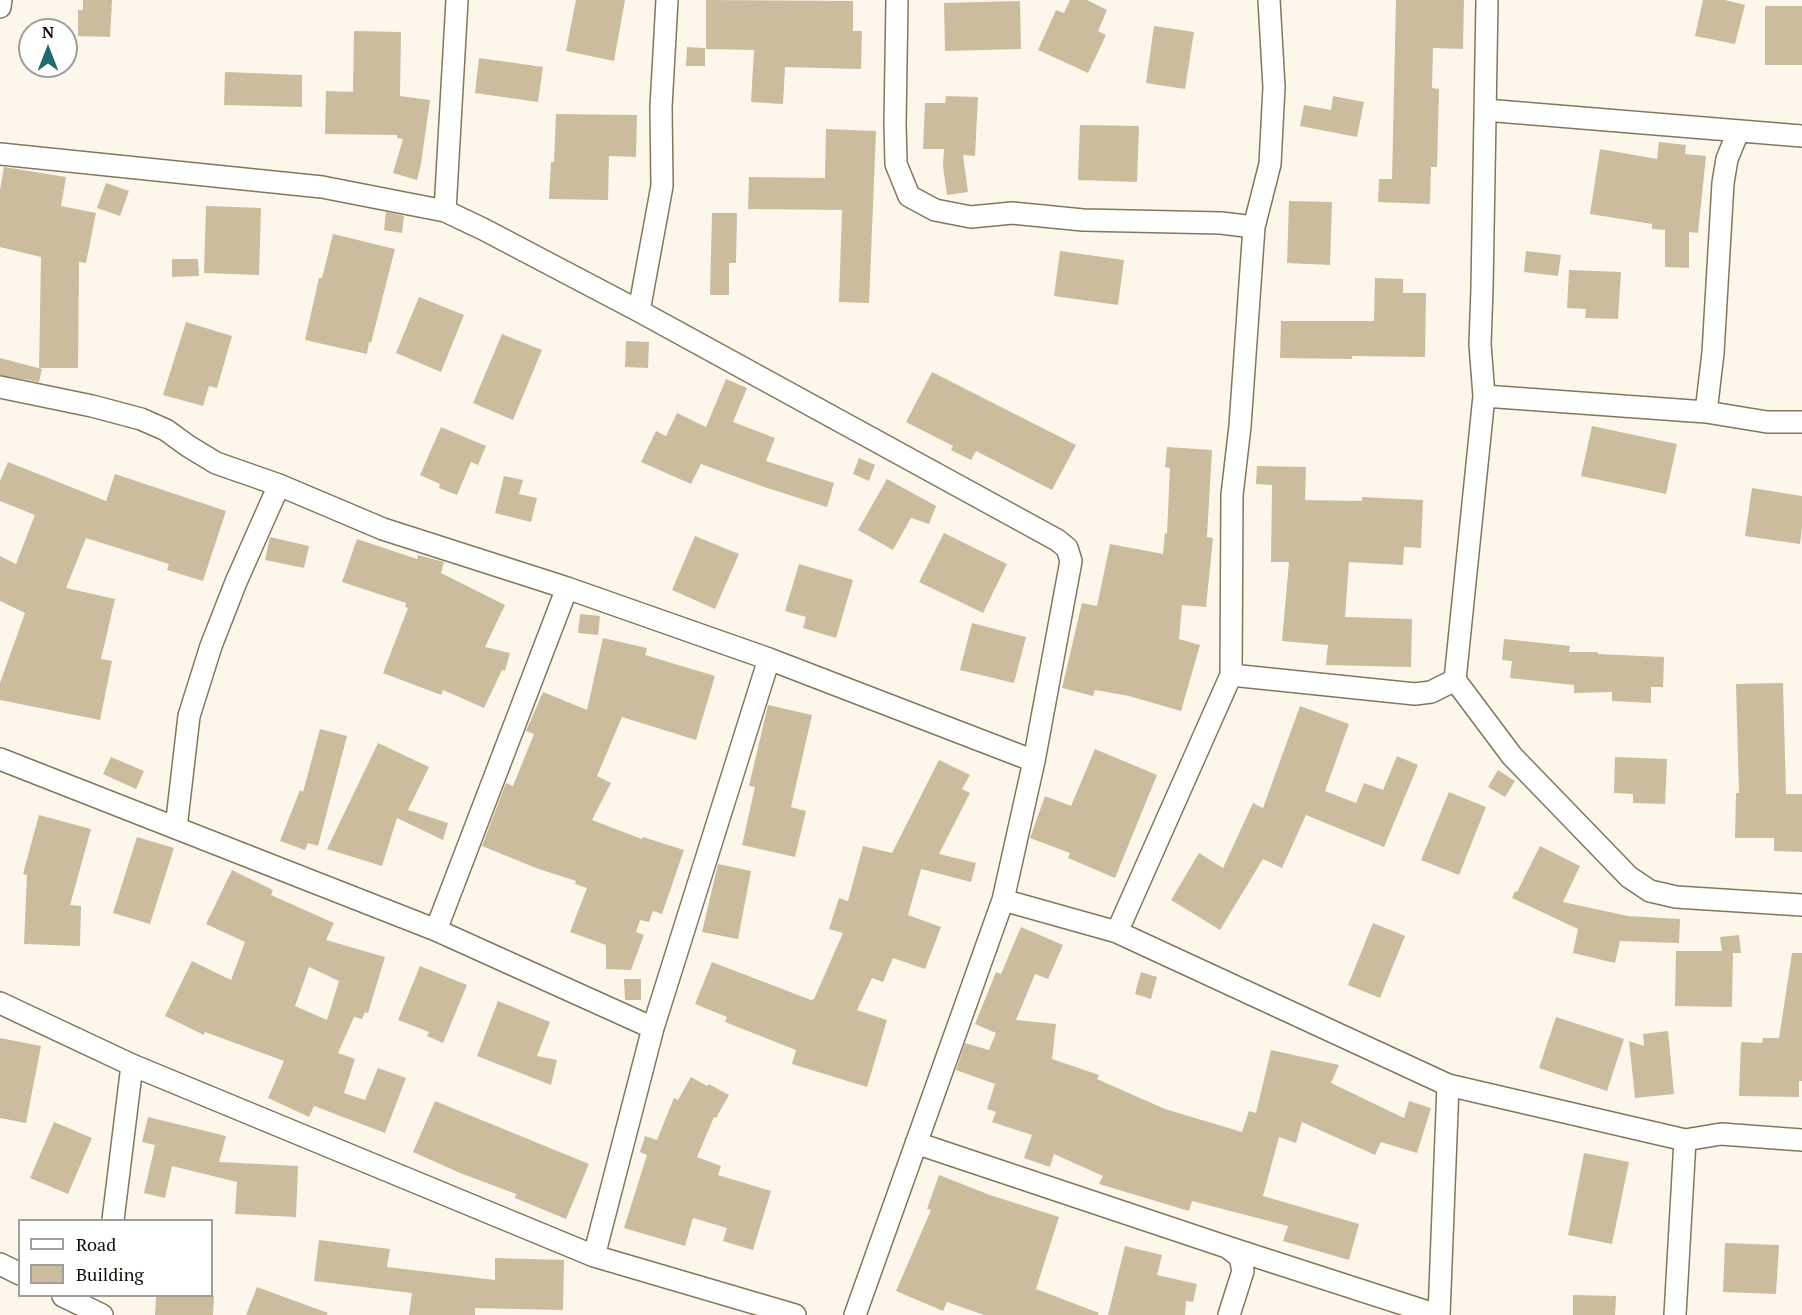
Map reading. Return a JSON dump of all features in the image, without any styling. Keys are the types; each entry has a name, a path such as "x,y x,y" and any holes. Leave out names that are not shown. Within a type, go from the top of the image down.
{"street":[{"path":"0,7 1,0"},
{"path":"445,211 457,0"},
{"path":"639,311 662,186 661,107 667,0"},
{"path":"897,0 896,164 909,196 935,210 971,217 1012,213 1083,220 1221,223 1254,227"},
{"path":"1117,932 1231,675 1232,495 1240,426 1254,227 1270,164 1274,87 1269,0"},
{"path":"1487,0 1480,345 1484,396 1455,680 1512,756 1629,877 1650,891 1676,897 1802,905"},
{"path":"1485,110 1802,136"},
{"path":"1706,411 1713,353 1723,183 1727,159 1738,132"},
{"path":"0,154 322,187 445,211 639,311 1068,548 1071,561 1035,761 1003,900 855,1315"},
{"path":"0,387 141,418 166,430 188,447 216,463 279,485 383,529 567,588 769,659 1035,761"},
{"path":"1484,396 1706,411 1767,422 1802,422"},
{"path":"176,828 192,706 223,614 279,485"},
{"path":"436,930 567,588"},
{"path":"594,1256 653,1028 769,659"},
{"path":"1231,675 1415,694 1431,692 1455,680"},
{"path":"0,759 436,930 653,1028"},
{"path":"1003,900 1117,932 1448,1085 1685,1140 1722,1134 1802,1140"},
{"path":"0,1003 132,1065 594,1256 795,1315"},
{"path":"113,1219 132,1065"},
{"path":"916,1143 1438,1315 1448,1085"},
{"path":"1675,1315 1685,1140"},
{"path":"1227,1247 1240,1257 1244,1271 1229,1315"},
{"path":"0,1264 18,1273"},
{"path":"65,1297 102,1315 104,1297"}],"building":[{"path":"83,0 112,0 110,37 78,36 78,10 83,10"},
{"path":"576,0 625,0 614,61 566,51"},
{"path":"706,0 853,1 853,31 862,31 861,69 785,67 783,104 751,102 754,50 706,49"},
{"path":"1070,0 1087,0 1107,10 1098,31 1106,35 1088,73 1038,50 1056,10 1064,13"},
{"path":"1396,0 1464,0 1463,49 1433,48 1432,88 1439,89 1437,167 1431,167 1430,204 1378,202 1379,179 1392,179"},
{"path":"1703,0 1725,0 1745,5 1735,44 1695,36"},
{"path":"1020,1 1021,49 945,51 944,3"},
{"path":"1765,6 1802,6 1802,65 1765,65"},
{"path":"1154,26 1194,32 1185,89 1146,83"},
{"path":"354,31 401,32 400,96 430,100 417,180 393,173 403,139 397,138 397,135 325,134 326,91 353,92"},
{"path":"687,47 705,48 705,66 686,66"},
{"path":"479,58 543,67 538,102 475,93"},
{"path":"225,72 302,75 302,107 224,105"},
{"path":"946,96 978,97 975,156 963,155 968,192 947,195 943,166 944,149 923,149 925,103 945,103"},
{"path":"1333,96 1364,102 1357,137 1300,126 1304,105 1331,110"},
{"path":"556,114 637,115 636,157 609,156 608,200 549,199 551,162 554,162"},
{"path":"1080,125 1139,126 1137,182 1078,180"},
{"path":"826,129 876,131 869,303 839,302 842,210 748,209 749,177 825,178"},
{"path":"1659,142 1686,145 1685,154 1706,156 1698,233 1689,232 1689,268 1665,267 1665,230 1652,229 1652,224 1590,214 1600,149 1657,159"},
{"path":"4,167 66,177 61,206 96,213 86,263 79,262 78,368 39,368 41,257 0,247 0,190"},
{"path":"106,183 129,191 120,216 97,208"},
{"path":"1289,201 1332,202 1330,265 1287,263"},
{"path":"206,206 261,208 259,275 204,273"},
{"path":"386,212 404,216 402,233 384,230"},
{"path":"712,213 737,213 736,263 729,263 729,295 710,295"},
{"path":"333,234 395,249 367,354 305,340 319,278 322,278"},
{"path":"1060,251 1124,260 1118,305 1054,296"},
{"path":"1526,251 1561,255 1558,276 1524,272"},
{"path":"172,259 198,259 199,276 172,277"},
{"path":"1569,270 1621,272 1618,319 1585,318 1586,309 1567,308"},
{"path":"1375,278 1403,279 1403,293 1426,293 1425,357 1280,358 1281,321 1374,321"},
{"path":"419,297 464,315 441,372 396,353"},
{"path":"186,322 232,336 217,388 209,386 203,406 163,395"},
{"path":"502,334 542,350 513,420 473,403"},
{"path":"626,341 649,342 648,368 625,367"},
{"path":"0,358 42,369 39,382 0,375"},
{"path":"932,372 1076,445 1052,490 976,451 971,460 951,450 953,446 906,422"},
{"path":"726,379 747,388 733,422 775,438 766,461 834,483 827,507 701,464 691,484 641,462 656,431 666,436 677,413 706,427"},
{"path":"1592,426 1677,444 1666,494 1581,476"},
{"path":"441,427 486,446 478,465 471,462 457,495 439,488 440,484 420,475"},
{"path":"1167,447 1212,450 1207,537 1213,538 1206,607 1182,605 1179,639 1200,645 1181,711 1129,696 1095,690 1093,696 1062,688 1082,603 1097,606 1110,544 1163,554 1165,533 1167,534 1170,468 1165,467"},
{"path":"859,458 875,465 869,481 853,474"},
{"path":"8,462 106,501 115,474 226,511 203,581 167,570 169,564 86,538 66,588 115,599 101,659 112,661 100,720 0,700 0,683 25,613 0,601 0,556 16,564 35,515 0,501 0,481"},
{"path":"1257,466 1306,467 1305,500 1362,501 1362,497 1423,500 1421,548 1404,547 1403,565 1349,562 1345,617 1412,619 1411,667 1326,665 1328,645 1282,641 1289,562 1271,562 1272,485 1256,484"},
{"path":"504,476 523,480 519,494 537,498 531,522 495,513"},
{"path":"887,479 936,506 929,524 911,518 893,550 858,530"},
{"path":"1752,488 1802,496 1800,544 1745,536"},
{"path":"944,533 1007,564 983,613 919,582"},
{"path":"695,536 739,554 715,609 672,590"},
{"path":"270,537 309,546 304,568 265,560"},
{"path":"357,539 417,559 418,555 444,562 441,573 505,605 485,647 510,653 505,671 502,670 484,708 443,690 441,695 383,673 408,608 405,607 406,603 342,582"},
{"path":"799,564 853,580 836,638 803,628 806,617 785,611"},
{"path":"580,614 600,616 598,635 578,633"},
{"path":"972,623 1026,637 1014,683 960,670"},
{"path":"603,638 647,648 645,655 715,676 696,740 622,717 597,776 611,783 592,820 642,839 643,837 684,850 662,914 653,911 649,922 640,920 636,932 644,935 631,970 606,969 606,945 570,932 587,888 575,884 576,881 482,846 506,783 513,786 534,734 526,731 543,692 587,710"},
{"path":"1504,639 1570,646 1569,652 1664,657 1663,687 1651,687 1651,703 1612,701 1612,692 1574,693 1574,685 1510,678 1512,661 1502,660"},
{"path":"1783,683 1786,794 1802,794 1802,852 1774,851 1774,838 1735,838 1736,793 1739,793 1736,684"},
{"path":"768,705 812,715 791,807 806,811 795,857 742,845 755,787 749,786"},
{"path":"1300,706 1349,724 1325,791 1356,803 1364,783 1383,790 1397,756 1418,765 1384,847 1306,815 1282,868 1263,859 1220,930 1171,900 1199,853 1223,868 1253,803 1263,808"},
{"path":"320,729 347,736 318,846 308,843 305,850 280,841 300,790 303,792"},
{"path":"378,743 429,767 408,810 448,823 443,840 397,818 382,866 327,849"},
{"path":"1095,749 1157,775 1115,878 1068,858 1070,853 1030,838 1045,796 1071,806"},
{"path":"111,757 144,771 136,789 103,774"},
{"path":"1615,757 1667,759 1665,804 1633,803 1633,794 1614,793"},
{"path":"939,760 970,775 962,789 970,793 939,854 976,863 971,882 921,869 908,915 941,927 925,969 893,958 883,982 872,978 857,1010 887,1020 867,1087 792,1064 796,1050 725,1022 727,1017 695,1004 712,962 811,1000 814,999 843,933 829,929 839,898 848,901 863,846 892,853"},
{"path":"1498,770 1515,781 1505,797 1488,787"},
{"path":"1449,792 1486,807 1459,875 1421,860"},
{"path":"39,815 91,829 70,905 81,906 80,946 24,944 27,875 23,874"},
{"path":"137,837 174,848 150,924 113,913"},
{"path":"1540,846 1580,866 1563,902 1628,916 1680,919 1679,943 1620,941 1615,963 1573,953 1578,929 1512,898"},
{"path":"718,864 751,871 738,939 702,932"},
{"path":"232,870 273,890 271,895 334,923 326,940 385,957 368,1013 365,1012 362,1019 354,1017 338,1053 355,1059 344,1093 365,1100 378,1068 406,1078 385,1133 314,1106 309,1117 268,1098 284,1061 205,1032 204,1035 165,1016 192,961 231,980 245,942 206,924","holes":["309,967 339,981 327,1020 295,1006"]},
{"path":"1373,923 1405,936 1380,998 1348,985"},
{"path":"1021,927 1063,945 1048,979 1035,974 1016,1020 1056,1024 1052,1059 1099,1075 1097,1079 1165,1109 1242,1132 1249,1111 1256,1113 1271,1050 1339,1065 1331,1083 1404,1118 1409,1101 1431,1108 1417,1153 1381,1142 1375,1155 1302,1122 1296,1143 1279,1137 1263,1196 1359,1224 1349,1260 1283,1241 1288,1226 1192,1201 1189,1211 1099,1184 1103,1176 1054,1154 1050,1167 1024,1158 1032,1135 992,1122 996,1112 987,1109 995,1084 956,1070 965,1043 989,1050 996,1033 975,1024 996,972 1001,974"},
{"path":"1739,935 1741,953 1733,953 1732,1007 1675,1006 1676,951 1722,951 1720,937"},
{"path":"1792,953 1802,953 1802,1081 1799,1081 1799,1097 1739,1096 1741,1042 1762,1043 1763,1038 1779,1038"},
{"path":"420,966 467,985 443,1043 427,1036 429,1032 398,1020"},
{"path":"1141,972 1157,977 1151,999 1135,994"},
{"path":"624,979 641,979 641,1000 625,1000"},
{"path":"498,1001 550,1022 537,1056 557,1060 551,1085 477,1056"},
{"path":"1556,1017 1624,1039 1607,1091 1539,1068"},
{"path":"1668,1031 1674,1094 1635,1098 1629,1041 1644,1046 1643,1034"},
{"path":"0,1038 41,1046 26,1123 0,1118"},
{"path":"691,1077 729,1095 716,1118 714,1117 697,1157 721,1166 718,1175 771,1191 753,1250 723,1241 727,1228 693,1218 685,1246 624,1228 647,1155 640,1152 645,1136 657,1140 674,1098 678,1100"},
{"path":"435,1101 589,1164 566,1219 515,1198 516,1194 413,1152"},
{"path":"148,1117 226,1136 219,1162 298,1166 296,1217 235,1214 237,1182 172,1166 165,1198 144,1193 155,1145 142,1142"},
{"path":"54,1122 92,1138 68,1194 30,1178"},
{"path":"1584,1153 1629,1162 1612,1244 1568,1235"},
{"path":"939,1175 990,1195 1059,1217 1036,1289 1099,1313 1098,1315 984,1315 947,1302 943,1311 896,1291 931,1210 927,1209"},
{"path":"319,1240 390,1249 387,1267 495,1280 495,1258 564,1260 563,1310 475,1308 475,1315 409,1315 412,1293 314,1281"},
{"path":"1725,1243 1779,1245 1776,1294 1723,1292"},
{"path":"1125,1246 1162,1255 1157,1275 1197,1284 1193,1302 1186,1301 1185,1315 1108,1315"},
{"path":"257,1287 328,1313 327,1315 246,1315"},
{"path":"1573,1295 1616,1296 1615,1315 1573,1315"},
{"path":"214,1296 213,1315 155,1315 156,1297"}]}
